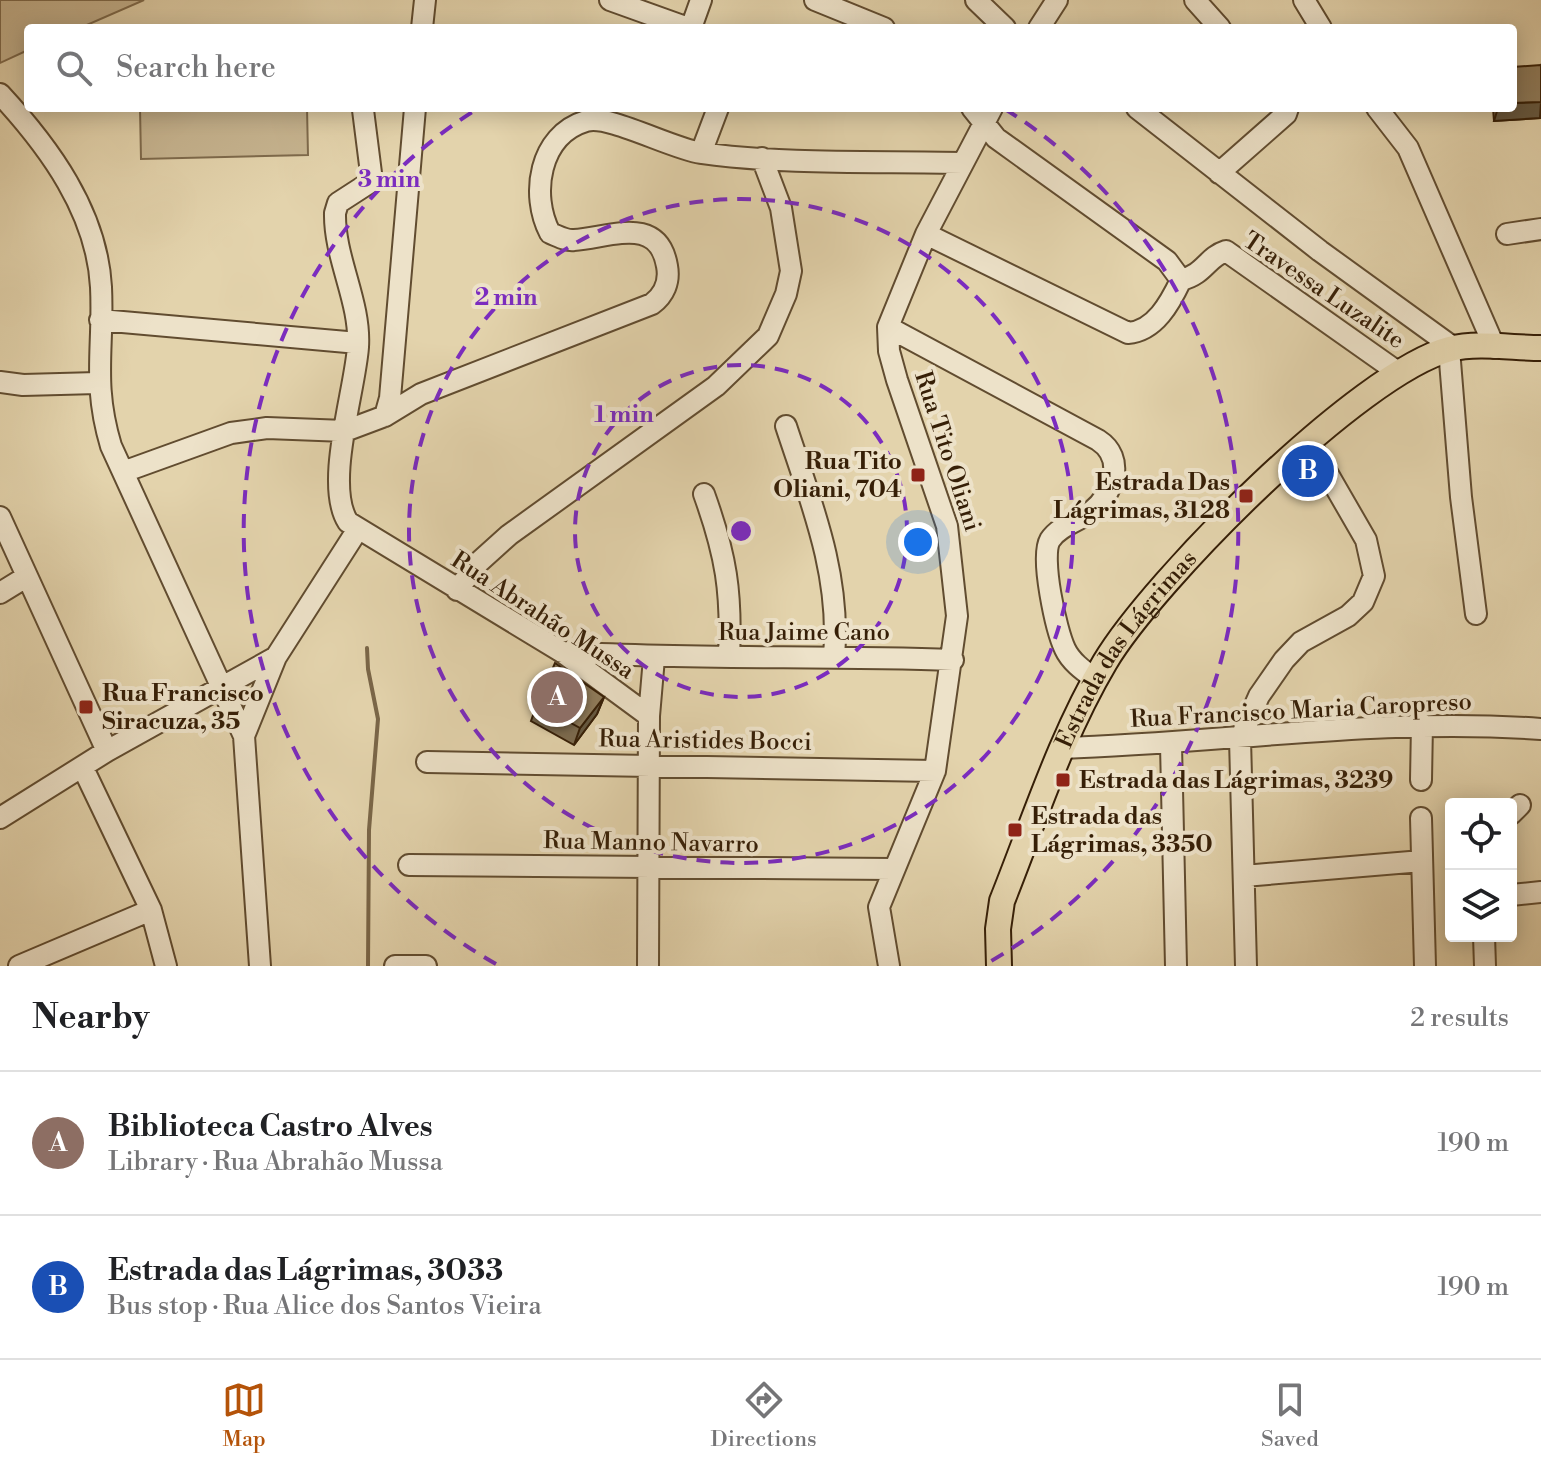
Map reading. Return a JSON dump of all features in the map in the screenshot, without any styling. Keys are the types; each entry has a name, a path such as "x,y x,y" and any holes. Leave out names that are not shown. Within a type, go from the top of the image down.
{"main road":[{"name":"Estrada das Lágrimas","path":"999,966 998,929 1002,901 1063,748 1107,658 1188,555 1310,443 1399,373 1452,348 1541,348"}],"street":[{"path":"422,24 425,0"},
{"path":"610,0 678,24"},
{"path":"691,24 701,0"},
{"path":"815,0 874,24"},
{"path":"976,0 1001,24"},
{"path":"1042,24 1057,0"},
{"path":"1195,0 1216,24"},
{"path":"1304,0 1319,24"},
{"path":"0,94 68,181 90,227 101,286 97,383 102,418 123,472 244,736 260,966"},
{"path":"244,736 276,657 358,529 348,522 339,498 358,343 335,213 338,203 372,181 363,112"},
{"path":"385,416 415,112"},
{"path":"701,153 716,112"},
{"path":"1142,112 1452,348 1461,497 1476,614"},
{"path":"1219,173 1287,112"},
{"path":"1380,112 1408,148 1495,348"},
{"path":"926,234 1128,333 1142,332 1151,326 1181,280 1167,261 996,138 983,113"},
{"name":"Rua Tito Oliani","path":"889,966 879,907 935,771 957,616 952,550 897,380 889,351 888,327 926,234 963,163 983,113"},
{"path":"123,472 231,433 267,428 345,431 385,416 421,394 639,311 660,297 669,274 666,259 653,237 641,232 621,232 571,241 550,233 543,219 540,173 547,154 567,131 589,119 605,119 652,139 701,153 762,158 963,163"},
{"path":"457,590 479,562 509,535 716,386 768,336 786,294 791,271 781,208 762,158"},
{"path":"1507,234 1541,229"},
{"name":"Travessa Luzalite","path":"1181,280 1197,276 1219,253 1226,251 1399,373"},
{"path":"100,320 358,343"},
{"path":"888,327 1112,451 1116,466 1103,499 1092,511 1050,540 1047,557 1065,649 1095,679"},
{"path":"0,382 23,385 97,383"},
{"path":"786,426 830,567 837,624 834,656"},
{"path":"1246,966 1240,739 1259,696 1284,660 1301,642 1348,616 1363,602 1374,576 1366,540 1310,443"},
{"path":"704,494 725,558 732,600 729,657"},
{"path":"0,517 107,751"},
{"name":"Rua Abrahão Mussa","path":"358,529 562,652 649,716"},
{"path":"0,593 26,577"},
{"name":"Rua Jaime Cano","path":"562,652 654,658 834,656 953,660"},
{"path":"0,818 107,751 276,657"},
{"path":"648,966 649,716 654,658"},
{"path":"1421,780 1422,724"},
{"name":"Rua Francisco Maria Caropreso","path":"1063,748 1171,745 1422,724 1541,729"},
{"path":"1171,745 1176,966"},
{"name":"Rua Aristides Bocci","path":"427,762 935,771"},
{"path":"83,768 151,910 166,966"},
{"path":"1421,818 1425,966"},
{"path":"1244,876 1422,861"},
{"name":"Rua Manno Navarro","path":"409,865 893,869"},
{"path":"1517,894 1541,892"},
{"path":"19,966 151,910"},
{"path":"1484,942 1485,966"},
{"path":"395,966 426,966"}],"shaded area":[{"path":"0,0 144,0 89,24 24,24 24,52 0,63"},
{"path":"140,112 307,112 308,155 141,159"}],"building":[{"path":"1541,65 1541,102 1517,103 1517,67"},
{"path":"555,663 604,697 580,728 537,704"}],"waterway":[{"path":"367,648 378,719 369,830 368,966"}],"place":[{"name":"Estrada das Lágrimas, 3033","path":"1308,471"},
{"name":"Rua Tito Oliani, 704","path":"918,475"},
{"name":"Estrada Das Lágrimas, 3128","path":"1246,496"},
{"name":"Biblioteca Castro Alves","path":"557,697"},
{"name":"Rua Francisco Siracuza, 35","path":"86,707"},
{"name":"Estrada das Lágrimas, 3239","path":"1063,780"},
{"name":"Estrada das Lágrimas, 3350","path":"1015,830"}]}
